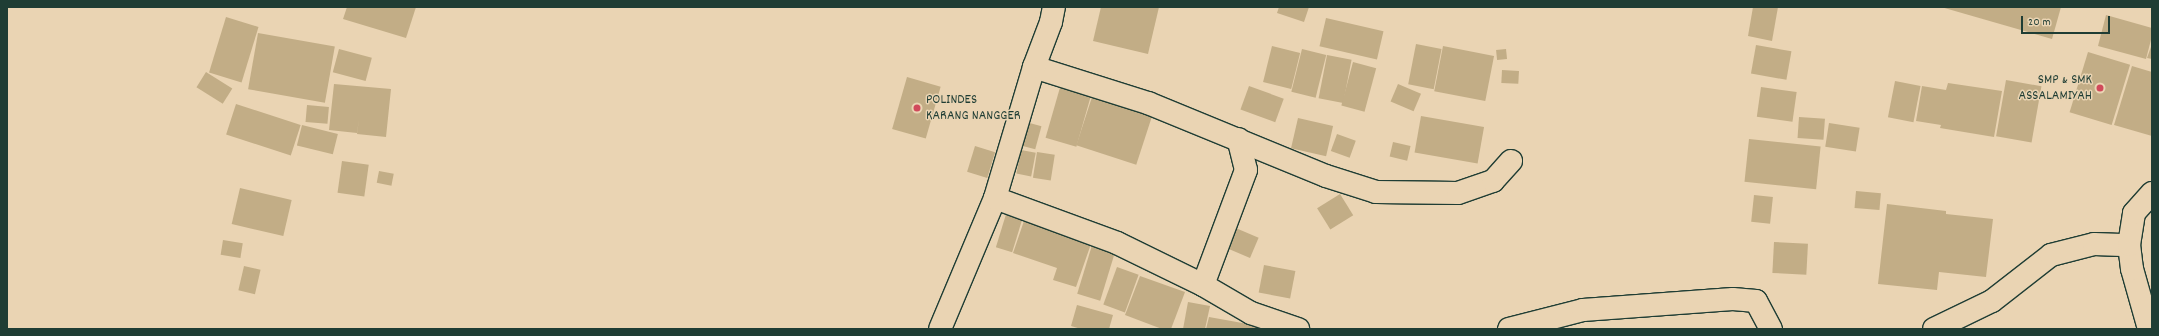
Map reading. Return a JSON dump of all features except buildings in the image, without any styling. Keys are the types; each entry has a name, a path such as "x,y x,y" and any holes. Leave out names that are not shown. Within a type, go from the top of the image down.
{"street":[{"path":"940,329 995,198 1034,67 1051,22 1054,7"},
{"path":"1034,67 1148,102 1326,176 1376,192 1458,193 1493,181 1511,161"},
{"path":"1203,285 1246,170 1238,139"},
{"path":"2149,329 2132,269 2129,245 2134,213 2152,193"},
{"path":"995,198 1117,243 1203,285 1251,313 1298,329"},
{"path":"1934,329 1992,301 2051,255 2094,244 2129,245"},
{"path":"1509,329 1582,310 1733,299 1756,301 1771,329"}],"place":[{"name":"SMP & SMK ASSALAMIYAH","path":"2100,88"},
{"name":"POLINDES KARANG NANGGER","path":"917,108"}]}
